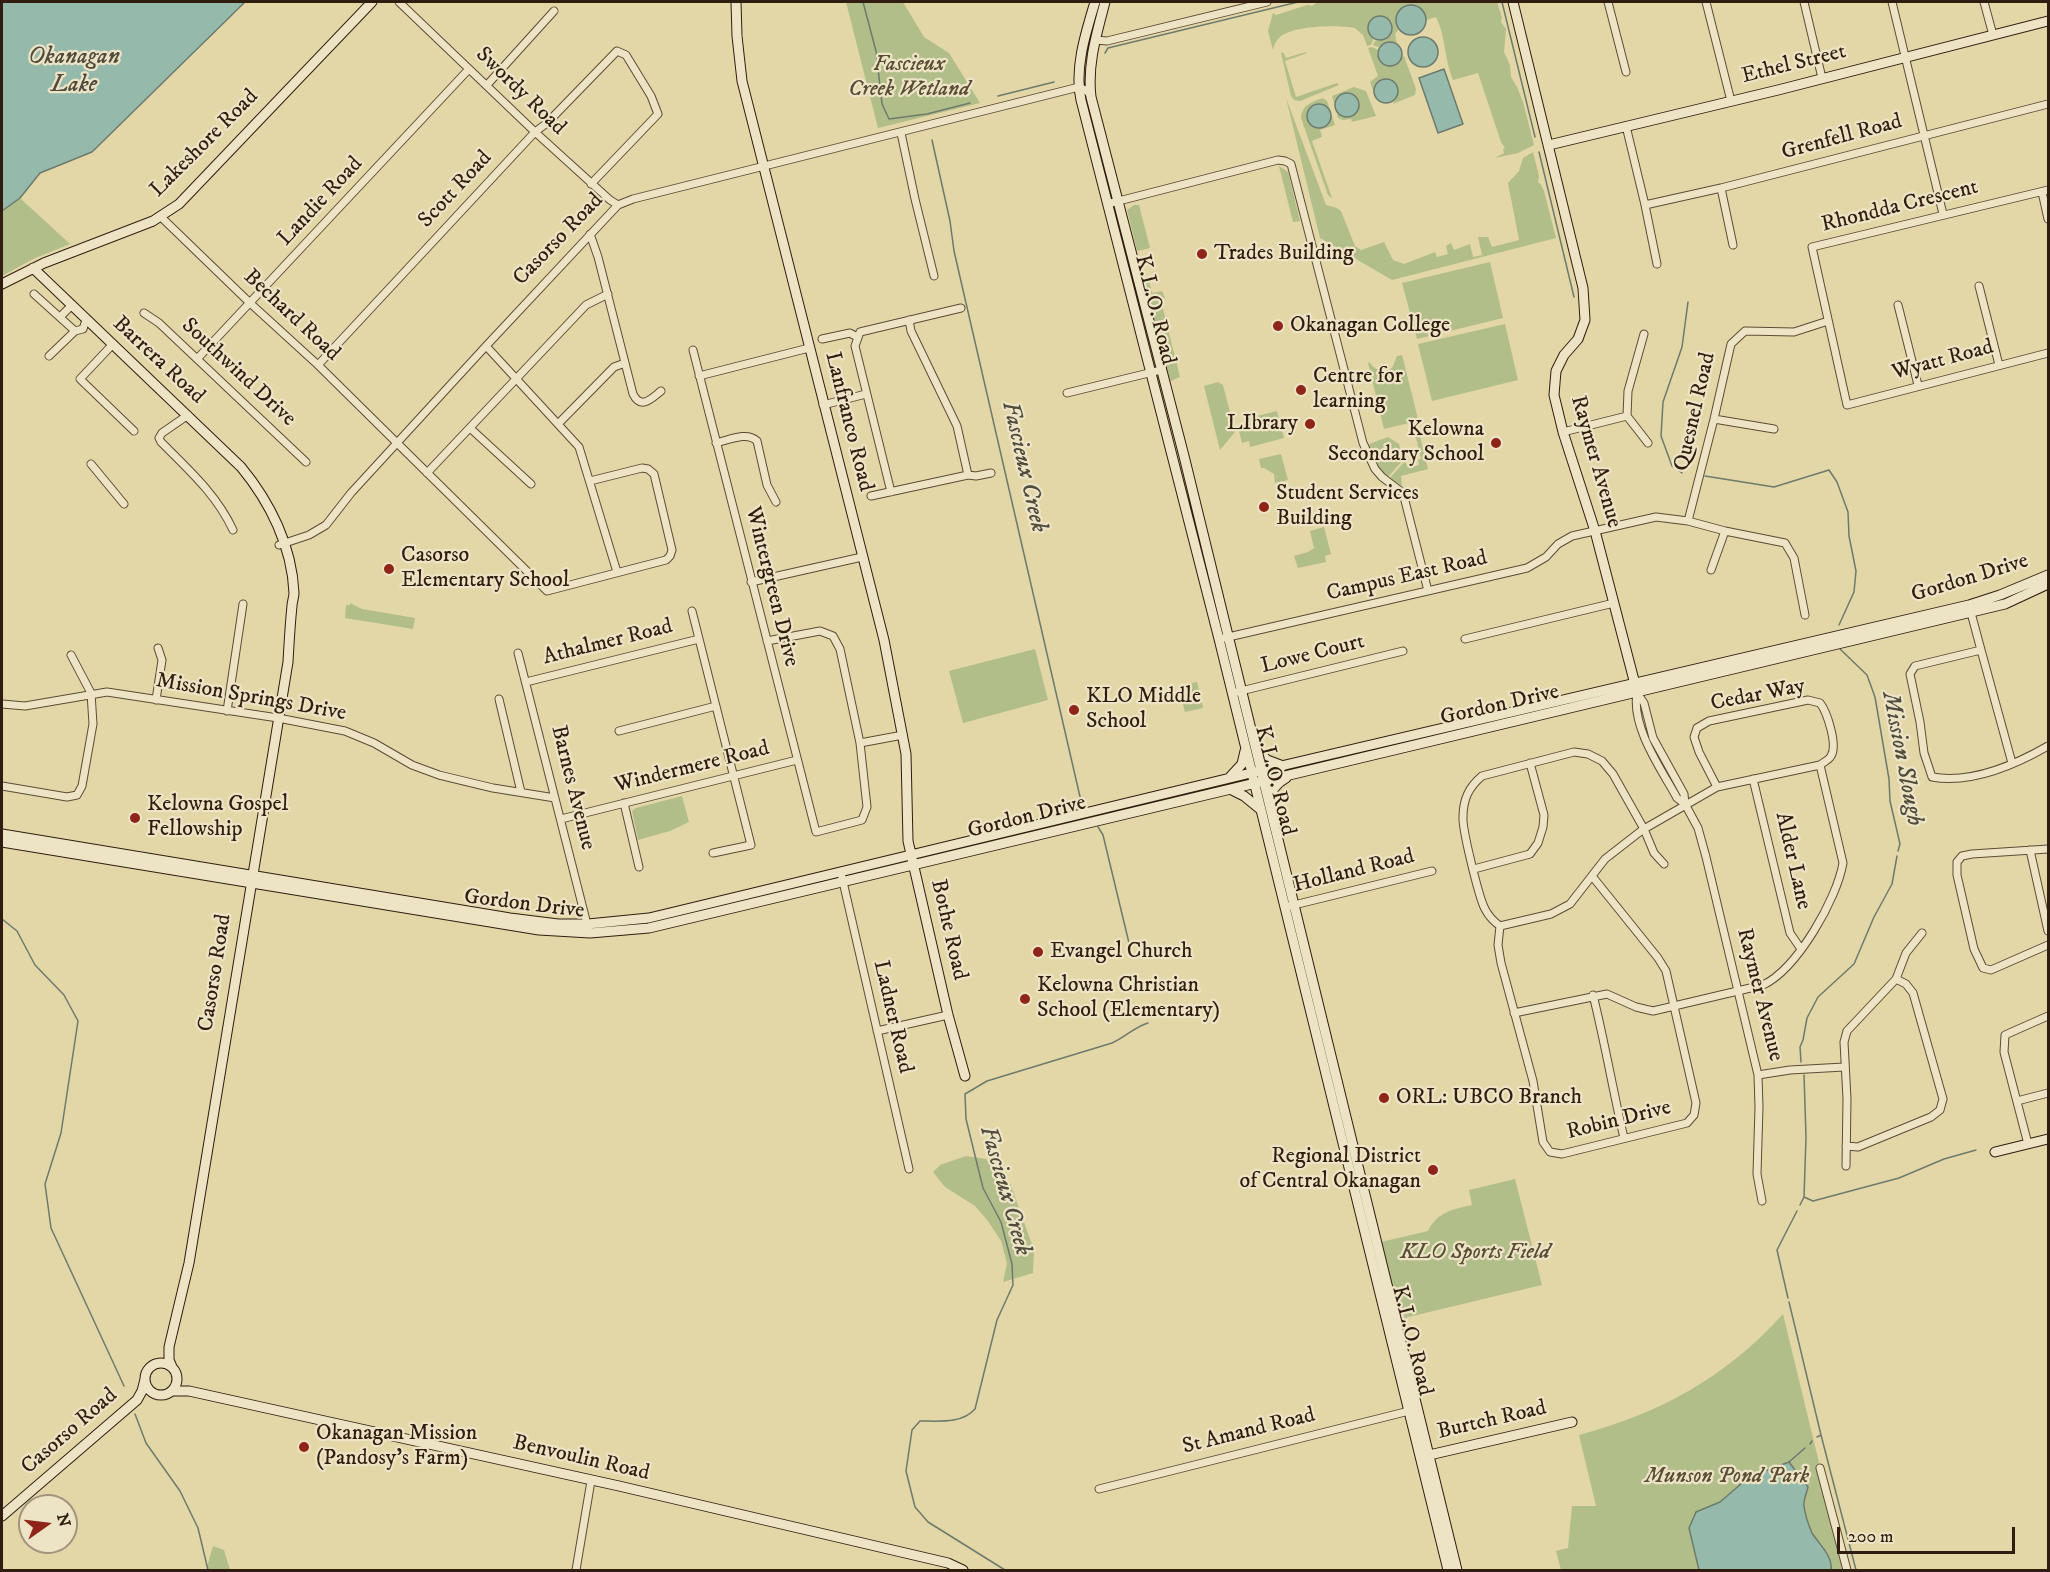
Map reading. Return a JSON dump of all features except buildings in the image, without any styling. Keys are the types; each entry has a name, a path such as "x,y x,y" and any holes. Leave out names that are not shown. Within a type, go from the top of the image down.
{"main road":[{"name":"Lakeshore Road","path":"2,284 33,268 153,221 178,204 372,2"},
{"name":"Lanfranco Road","path":"736,2 742,81 884,640 906,754 908,842 911,855"},
{"name":"K.L.O. Road","path":"1095,2 1080,62 1079,91 1150,373 1237,692 1424,1456 1448,1570"},
{"name":"K.L.O. Road","path":"1105,2 1090,65 1090,95 1161,370 1223,638"},
{"name":"Raymer Avenue","path":"1513,2 1583,288 1585,320 1578,339 1564,356 1556,371 1554,395 1563,432 1594,531 1636,688"},
{"name":"Ethel Street","path":"1549,145 2049,21"},
{"name":"Barrera Road","path":"33,268 241,467 255,484 282,545"},
{"name":"Casorso Road","path":"172,1367 169,1360 170,1347 189,1263 288,662 292,603 288,595 282,545"},
{"name":"Gordon Drive","path":"1970,608 2049,575"},
{"name":"Gordon Drive","path":"842,878 913,865 1291,775 1636,688 1970,608 2005,604 2049,585"},
{"name":"Gordon Drive","path":"2,834 539,930 649,928 842,878 911,855 1256,772 1636,688"},
{"path":"1227,779 1242,764 1251,749 1264,758 1284,766"},
{"path":"1230,789 1265,809 1274,789 1291,775"},
{"name":"Gordon Drive","path":"2,842 251,879"},
{"name":"Bothe Road","path":"911,855 948,1015 965,1076"},
{"name":"K.L.O. Road","path":"1289,907 1409,1411 1457,1570"},
{"path":"1995,1152 2049,1139"},
{"name":"Casorso Road","path":"157,1363 170,1347"},
{"path":"177,1376 172,1391 162,1395 157,1395 148,1389 145,1379 148,1369 157,1363 167,1364 172,1367 189,1391"},
{"name":"Casorso Road","path":"2,1516 137,1400 145,1379"},
{"name":"Benvoulin Road","path":"172,1391 189,1391 591,1481 948,1563 963,1570"},
{"name":"Casorso Road","path":"137,1400 157,1395"},
{"name":"Burtch Road","path":"1424,1456 1572,1422"}],"street":[{"name":"Swordy Road","path":"399,2 591,184 618,205"},
{"path":"1095,40 1107,41 1268,2"},
{"path":"1608,2 1626,72"},
{"path":"1706,2 1731,101"},
{"path":"1804,2 1822,78"},
{"path":"1892,2 1943,214"},
{"path":"1984,2 1993,35"},
{"path":"487,86 554,12"},
{"name":"Scott Road","path":"318,365 535,132 547,123 617,51 626,56 651,96 658,114 591,184"},
{"name":"Landie Road","path":"197,359 469,69"},
{"path":"1079,91 1087,90 1090,95"},
{"name":"Casorso Road","path":"282,545 309,535 326,525 351,493 618,205 633,199 762,166 1079,91"},
{"name":"Grenfell Road","path":"1645,205 1721,188 2049,104"},
{"path":"1626,126 1657,264"},
{"path":"901,133 934,276"},
{"path":"1107,204 1278,160 1285,160 1291,164 1365,452 1382,477 1403,493 1428,591"},
{"path":"1721,188 1732,245"},
{"path":"2045,191 2049,219"},
{"name":"Rhondda Crescent","path":"1847,405 1812,247 2045,191"},
{"name":"Bechard Road","path":"160,216 318,365 548,591 617,572"},
{"path":"590,234 636,401 647,402 661,391"},
{"path":"1979,286 1999,364"},
{"path":"34,294 75,332"},
{"path":"427,473 586,305 608,294"},
{"path":"1898,305 1918,385"},
{"path":"60,318 71,306"},
{"path":"891,492 855,346 857,337 860,332 961,308"},
{"name":"Southwind Drive","path":"144,313 159,323 306,462"},
{"path":"49,356 75,332 83,329 86,320"},
{"path":"909,320 911,331 957,426 968,475"},
{"name":"Quesnel Road","path":"1688,521 1731,344 1745,331 1794,332 1828,321"},
{"path":"822,339 850,333 857,337"},
{"path":"1644,334 1628,391 1627,416 1648,443"},
{"path":"112,345 80,379 134,431"},
{"path":"486,346 579,447 617,572 666,560 672,550 654,474 642,468 590,480"},
{"path":"699,376 809,348"},
{"name":"Wintergreen Drive","path":"693,350 816,832 862,820 867,807 860,743"},
{"name":"Wyatt Road","path":"1847,405 1999,364 2049,353"},
{"path":"558,424 614,367 625,363"},
{"path":"1067,393 1161,370"},
{"path":"823,405 866,394"},
{"path":"188,415 162,433 159,438 195,476 225,513 233,530"},
{"path":"1563,432 1627,416"},
{"path":"1714,419 1774,429"},
{"path":"470,428 531,484"},
{"path":"716,443 745,436 753,437 757,441 768,485 776,502"},
{"path":"91,464 124,504"},
{"path":"871,496 968,475 992,473"},
{"name":"Campus East Road","path":"1223,638 1527,568 1572,536 1656,517 1688,521 1785,543 1794,558 1806,615"},
{"path":"1711,570 1725,531"},
{"path":"751,582 862,557"},
{"path":"1465,639 1614,603"},
{"path":"227,711 243,604"},
{"path":"1970,608 2012,763"},
{"path":"692,611 751,845 713,853"},
{"path":"766,641 820,631 833,636 840,649 860,743 903,735"},
{"name":"Athalmer Road","path":"526,682 699,639"},
{"path":"156,700 162,660 158,648"},
{"path":"1981,650 1915,666 1910,674 1920,722 1923,753 1932,777 1967,777 1995,770 2028,758 2049,746"},
{"name":"Lowe Court","path":"1237,692 1403,651"},
{"name":"Barnes Avenue","path":"518,652 589,928"},
{"path":"2,786 68,796 77,795 82,786 93,724 91,693 71,655"},
{"name":"Raymer Avenue","path":"1636,688 1635,705 1646,742 1677,798 1686,804 1700,838 1758,1075 1760,1107 1756,1174 1762,1201"},
{"name":"Mission Springs Drive","path":"2,704 24,706 107,692 278,718 345,731 374,742 412,765 439,775 555,798"},
{"path":"499,699 521,792"},
{"name":"Cedar Way","path":"1716,788 1694,737 1697,728 1709,721 1808,700 1820,703 1826,712 1834,749 1831,758 1820,765"},
{"path":"619,731 716,706"},
{"path":"1514,1013 1607,994 1636,1007 1653,1011 1763,985 1774,980 1816,931 1841,878 1843,863 1820,765 1716,788 1644,829 1605,859 1570,904 1551,914 1500,926 1491,920 1484,906 1462,819 1471,786 1482,776 1574,752 1588,754 1602,761 1613,774 1644,829 1654,853 1664,864"},
{"name":"Windermere Road","path":"561,819 797,760"},
{"path":"1474,869 1530,854 1538,843 1544,827 1544,815 1530,763"},
{"name":"Alder Lane","path":"1753,779 1790,933 1801,949"},
{"path":"624,803 639,867"},
{"path":"2049,849 1972,854 1962,856 1957,862 1957,874 1974,949 1983,968 1991,970 2049,945"},
{"path":"2030,850 2049,931"},
{"name":"Holland Road","path":"1289,907 1432,871"},
{"name":"Robin Drive","path":"1500,926 1498,945 1533,1081 1543,1142 1550,1152 1562,1154 1687,1123 1694,1115 1696,1103 1666,971 1592,876"},
{"name":"Ladner Road","path":"842,878 909,1169"},
{"path":"1846,1166 1844,1042 1847,1031 1896,979 1906,953 1922,933"},
{"path":"1846,1146 1858,1147 1931,1117 1940,1110 1943,1100 1913,993 1906,984 1896,979"},
{"path":"1593,996 1605,1041 1624,1138"},
{"name":"Bothe Road","path":"877,1031 948,1015"},
{"path":"2028,1144 2004,1052 2005,1035 2049,1016"},
{"path":"1758,1075 1790,1070 1844,1067"},
{"path":"2017,1101 2049,1093"},
{"name":"St Amand Road","path":"1099,1489 1409,1411"},
{"path":"1820,1468 1847,1570"},
{"path":"576,1570 591,1481"}],"green space":[{"name":"Fascieux Creek Wetland","path":"846,2 903,2 924,37 949,53 980,103 878,128"},
{"path":"1318,2 1497,2 1502,17 1501,22 1506,29 1504,52 1510,65 1511,77 1523,102 1534,145 1518,153 1495,158 1504,153 1505,148 1478,73 1453,80 1442,32 1436,17 1426,20 1426,17 1397,26 1399,29 1395,34 1397,45 1391,42 1378,47 1373,45 1375,41 1381,40 1392,22 1386,17 1371,35 1373,40 1371,45 1367,46 1363,35 1355,28 1327,26 1304,28 1286,34 1278,40 1273,50 1268,31 1273,13 1276,15 1307,5 1312,6"},
{"path":"1368,48 1378,50 1380,62 1394,65 1404,56 1416,89 1415,95 1393,104 1398,94 1388,79 1378,83 1374,93 1370,82 1378,76"},
{"path":"1283,52 1286,58 1307,53 1285,61 1296,97 1337,83 1339,85 1300,101 1294,100 1291,96 1281,53"},
{"path":"1354,87 1366,91 1376,116 1352,122 1351,119 1338,118 1332,96"},
{"path":"1286,98 1326,205 1341,211 1355,246 1361,250 1384,242 1393,260 1404,264 1435,252 1437,257 1448,254 1446,246 1451,243 1454,250 1470,244 1473,257 1482,255 1478,237 1488,237 1492,247 1519,240 1508,183 1519,171 1523,158 1533,152 1539,176 1538,183 1544,191 1556,238 1392,280 1320,238"},
{"path":"1323,98 1327,101 1335,125 1320,130 1322,137 1312,141 1332,198 1328,195 1301,118 1305,107","holes":["1316,104 1331,114 1329,122 1319,128 1309,123 1309,108"]},
{"path":"1279,166 1288,172 1300,221 1293,222"},
{"path":"20,198 70,244 33,259 2,276 2,211"},
{"path":"1134,205 1139,205 1150,248 1137,251 1127,210"},
{"path":"1490,262 1503,318 1417,339 1402,283"},
{"path":"1148,277 1152,293 1162,291 1165,298 1161,301 1180,377 1171,381 1167,374 1143,278"},
{"path":"1505,324 1518,380 1432,401 1418,344"},
{"path":"1402,355 1418,419 1384,429 1368,363 1379,370 1388,369 1392,368 1397,356"},
{"path":"1218,382 1223,385 1235,432 1220,450 1204,386"},
{"path":"1277,411 1284,438 1250,447 1249,441 1242,443 1239,431 1249,418"},
{"path":"1418,428 1428,469 1401,476 1402,486 1390,478 1405,461 1408,468 1419,465 1418,460 1421,459 1414,429"},
{"path":"1388,437 1399,444 1403,460 1388,477 1375,463 1369,444"},
{"path":"1281,454 1288,480 1275,483 1274,474 1261,468 1259,459"},
{"path":"1324,527 1331,554 1325,556 1326,562 1298,568 1294,556 1314,548 1310,531"},
{"path":"350,603 362,609 415,618 413,629 345,618 346,605"},
{"path":"1035,649 1048,700 963,723 949,671"},
{"path":"1197,682 1203,708 1185,712 1178,686"},
{"path":"682,796 689,822 670,831 638,840 632,811"},
{"path":"966,1156 986,1159 1010,1183 1034,1250 1033,1273 1003,1282 1007,1263 1001,1241 975,1206 945,1187 933,1172 940,1165"},
{"name":"KLO Sports Field","path":"1515,1179 1542,1285 1400,1319 1381,1242 1428,1231 1441,1215 1472,1205 1469,1190"},
{"name":"Munson Pond Park","path":"1783,1314 1845,1570 1561,1570 1556,1551 1568,1548 1572,1506 1596,1506 1579,1435 1637,1416 1690,1390 1739,1356"},
{"path":"213,1546 224,1550 230,1570 206,1570"}],"water":[{"name":"Okanagan Lake","path":"2,2 245,2 92,152 40,173 20,198 2,211"},
{"path":"1411,5 1417,6 1425,14 1425,26 1417,34 1411,35 1405,34 1397,26 1396,20 1397,14 1405,6"},
{"path":"1380,16 1389,19 1392,28 1389,37 1380,40 1371,37 1368,28 1371,19"},
{"path":"1423,37 1429,38 1437,46 1437,58 1429,66 1423,67 1417,66 1409,58 1408,52 1409,46 1417,38"},
{"path":"1390,42 1399,45 1402,54 1399,63 1390,66 1381,63 1378,54 1381,45"},
{"path":"1444,69 1463,124 1438,133 1419,78"},
{"path":"1386,79 1395,82 1398,91 1395,100 1386,103 1377,100 1374,91 1377,82"},
{"path":"1347,93 1356,96 1359,105 1356,114 1347,117 1338,114 1335,105 1338,96"},
{"path":"1319,104 1328,107 1331,116 1328,125 1319,128 1310,125 1307,116 1310,107"},
{"path":"1789,1462 1808,1487 1804,1504 1806,1516 1812,1533 1828,1555 1831,1570 1699,1570 1689,1528 1696,1512 1720,1502 1749,1477"}],"waterway":[{"name":"Fascieux Creek","path":"863,2 876,51 882,104 889,119 927,114 970,103"},
{"name":"Mission Slough","path":"1105,53 1108,48 1298,2"},
{"name":"Mission Slough","path":"1502,2 1535,137"},
{"name":"Mission Slough","path":"998,96 1054,82"},
{"name":"Fascieux Creek","path":"932,140 950,221 954,251 1081,801"},
{"name":"Mission Slough","path":"1539,152 1574,297"},
{"name":"Mission Slough","path":"1682,473 1672,466 1661,436 1663,402 1682,347 1688,302"},
{"name":"Mission Slough","path":"1705,476 1774,487 1829,470 1837,482 1848,512 1849,536 1856,571 1854,592 1839,625"},
{"name":"Mission Slough","path":"1840,649 1867,675 1875,697 1889,779 1890,801 1900,844 1898,851"},
{"name":"Fascieux Creek","path":"1098,827 1103,835 1129,943"},
{"name":"Mission Slough","path":"1801,1062 1800,1047 1807,1018 1818,997 1854,964 1874,917 1892,884 1897,856"},
{"path":"2,919 17,931 35,965 64,995 78,1021 61,1133 45,1184 51,1228 124,1386"},
{"name":"Fascieux Creek","path":"1005,1570 928,1522 915,1507 906,1471 912,1430 920,1421 957,1419 970,1414 975,1409 997,1320 1013,1285 1012,1264 1001,1222 983,1188 966,1119 965,1094 987,1081 1112,1043 1148,1023"},
{"name":"Mission Slough","path":"1800,1205 1804,1197 1806,1137 1804,1075"},
{"path":"1804,1197 1813,1201 1899,1178 1944,1159 1976,1150"},
{"name":"Mission Slough","path":"1788,1298 1777,1250 1797,1211"},
{"name":"Mission Slough","path":"1789,1302 1821,1435 1817,1437"},
{"path":"135,1414 146,1443 180,1491 198,1528 208,1570"},
{"name":"Mission Slough","path":"1821,1435 1856,1570"},
{"name":"Mission Slough","path":"1789,1462 1805,1448"}],"place":[{"name":"Trades Building","path":"1202,254"},
{"name":"Okanagan College","path":"1278,326"},
{"name":"Centre for learning","path":"1301,390"},
{"name":"LIbrary","path":"1310,424"},
{"name":"Kelowna Secondary School","path":"1496,443"},
{"name":"Student Services Building","path":"1264,507"},
{"name":"Casorso Elementary School","path":"389,569"},
{"name":"KLO Middle School","path":"1074,710"},
{"name":"Kelowna Gospel Fellowship","path":"135,818"},
{"name":"Evangel Church","path":"1038,952"},
{"name":"Kelowna Christian School (Elementary)","path":"1025,999"},
{"name":"ORL: UBCO Branch","path":"1384,1098"},
{"name":"Regional District of Central Okanagan","path":"1433,1170"},
{"name":"Okanagan Mission (Pandosy's Farm)","path":"304,1447"}]}
